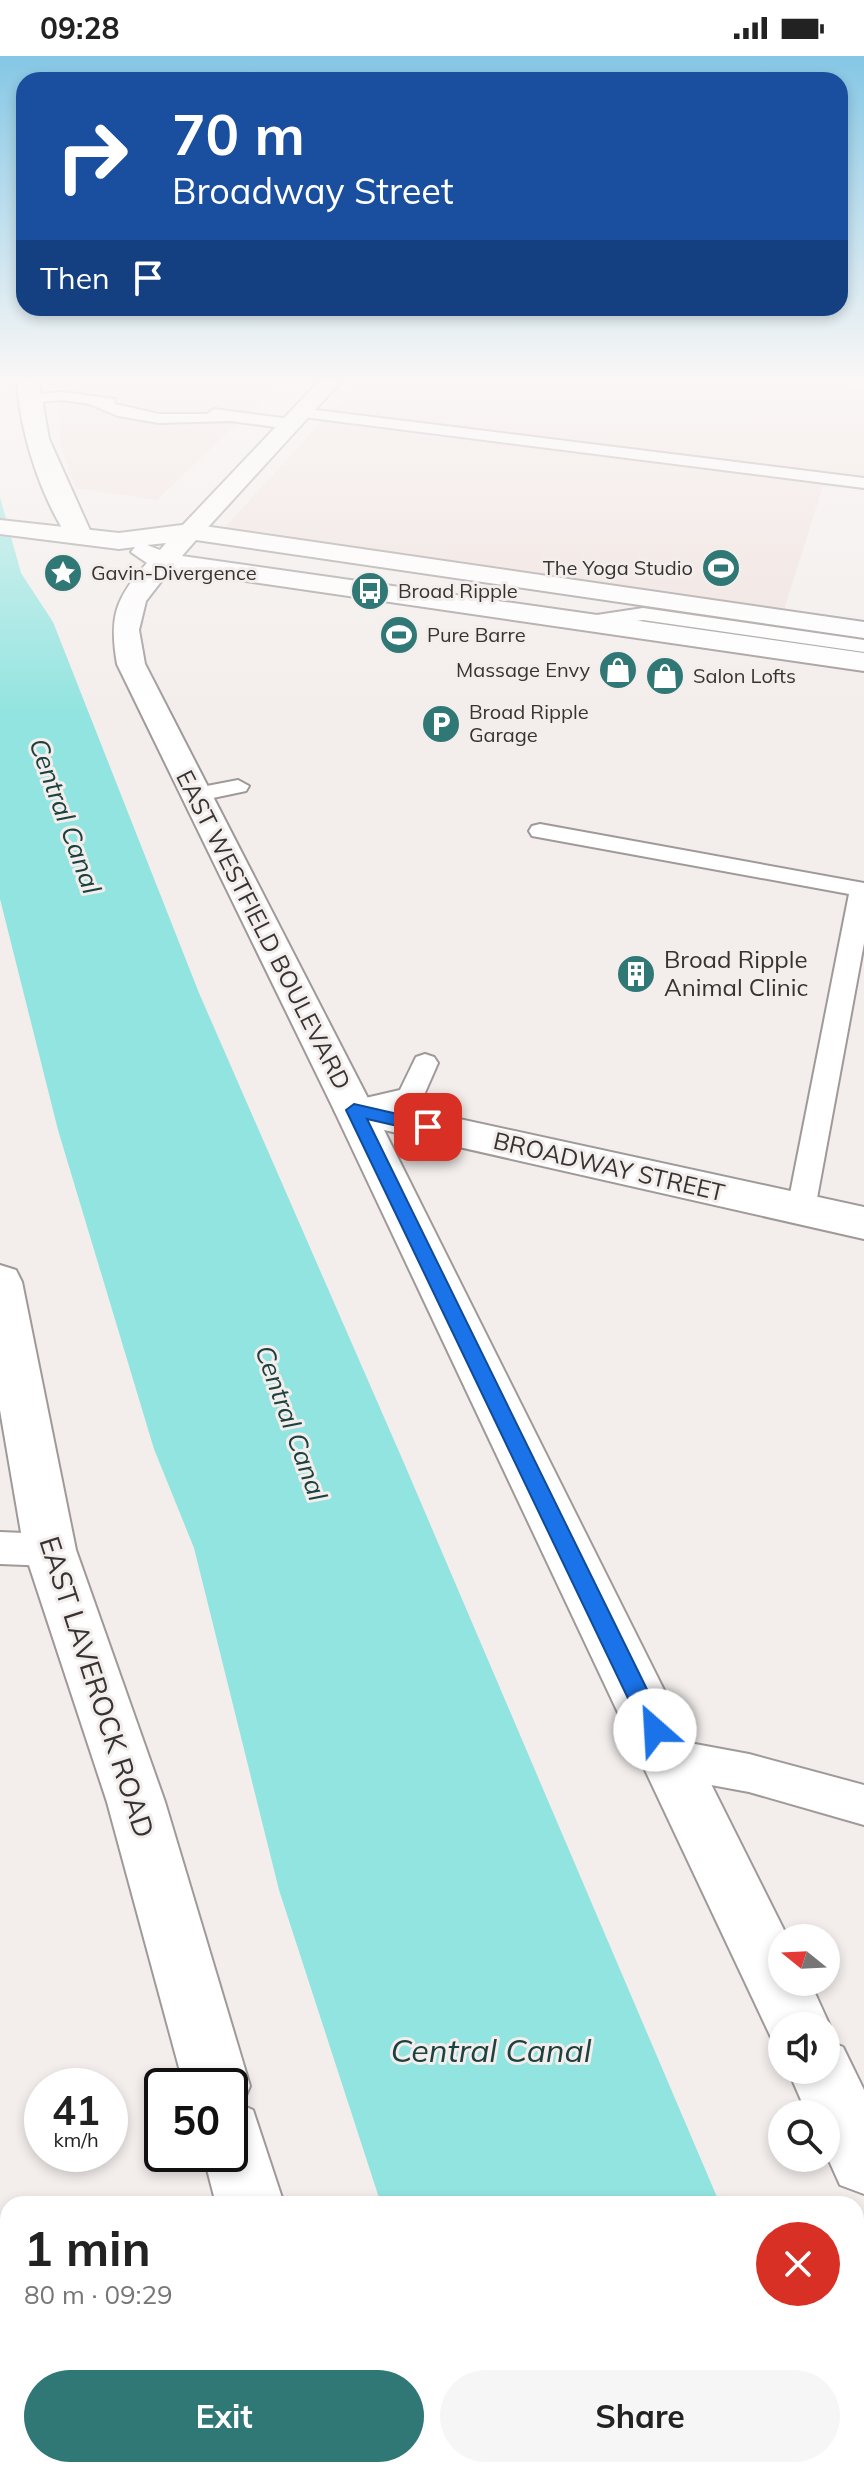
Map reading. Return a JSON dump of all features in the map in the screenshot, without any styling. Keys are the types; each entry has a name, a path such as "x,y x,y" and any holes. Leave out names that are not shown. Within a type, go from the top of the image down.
{"main road":[{"path":"58,489 80,537"},
{"name":"EAST WESTFIELD BOULEVARD","path":"230,489 144,582 133,601 125,630 131,664 354,1110 791,2012"},
{"path":"0,527 119,541 190,532 864,630"},
{"path":"119,541 163,561 864,662"},
{"name":"BROADWAY STREET","path":"354,1110 419,1112 864,1223"},
{"name":"EAST LAVEROCK ROAD","path":"0,1282 25,1549 136,1802 212,2068"},
{"path":"827,2084 864,2161"},
{"path":"241,2172 248,2196"}],"lane":[{"path":"606,592 643,614"},
{"path":"590,622 643,614 864,646"},
{"path":"194,795 238,786"},
{"path":"540,831 863,890 801,1209"},
{"path":"419,1112 425,1063"},
{"path":"668,1758 749,1773 864,1805"}],"shaded area":[{"path":"82,489 168,489 157,500"},
{"path":"260,489 822,489 784,610 222,530"}],"water":[{"name":"Central Canal","path":"0,497 21,573 53,622 199,993 404,1463 717,2196 378,2196 279,1890 194,1548 154,1449 58,1130 0,899"}],"place":[{"name":"The Yoga Studio","path":"721,568"},
{"name":"Gavin-Divergence","path":"63,573"},
{"name":"Broad Ripple","path":"370,591"},
{"name":"Pure Barre","path":"399,635"},
{"name":"Massage Envy","path":"618,670"},
{"name":"Salon Lofts","path":"665,676"},
{"name":"Broad Ripple Garage","path":"441,724"},
{"name":"Broad Ripple Animal Clinic","path":"636,974"}],"route":[{"path":"428,1127 354,1110 655,1730"}]}
